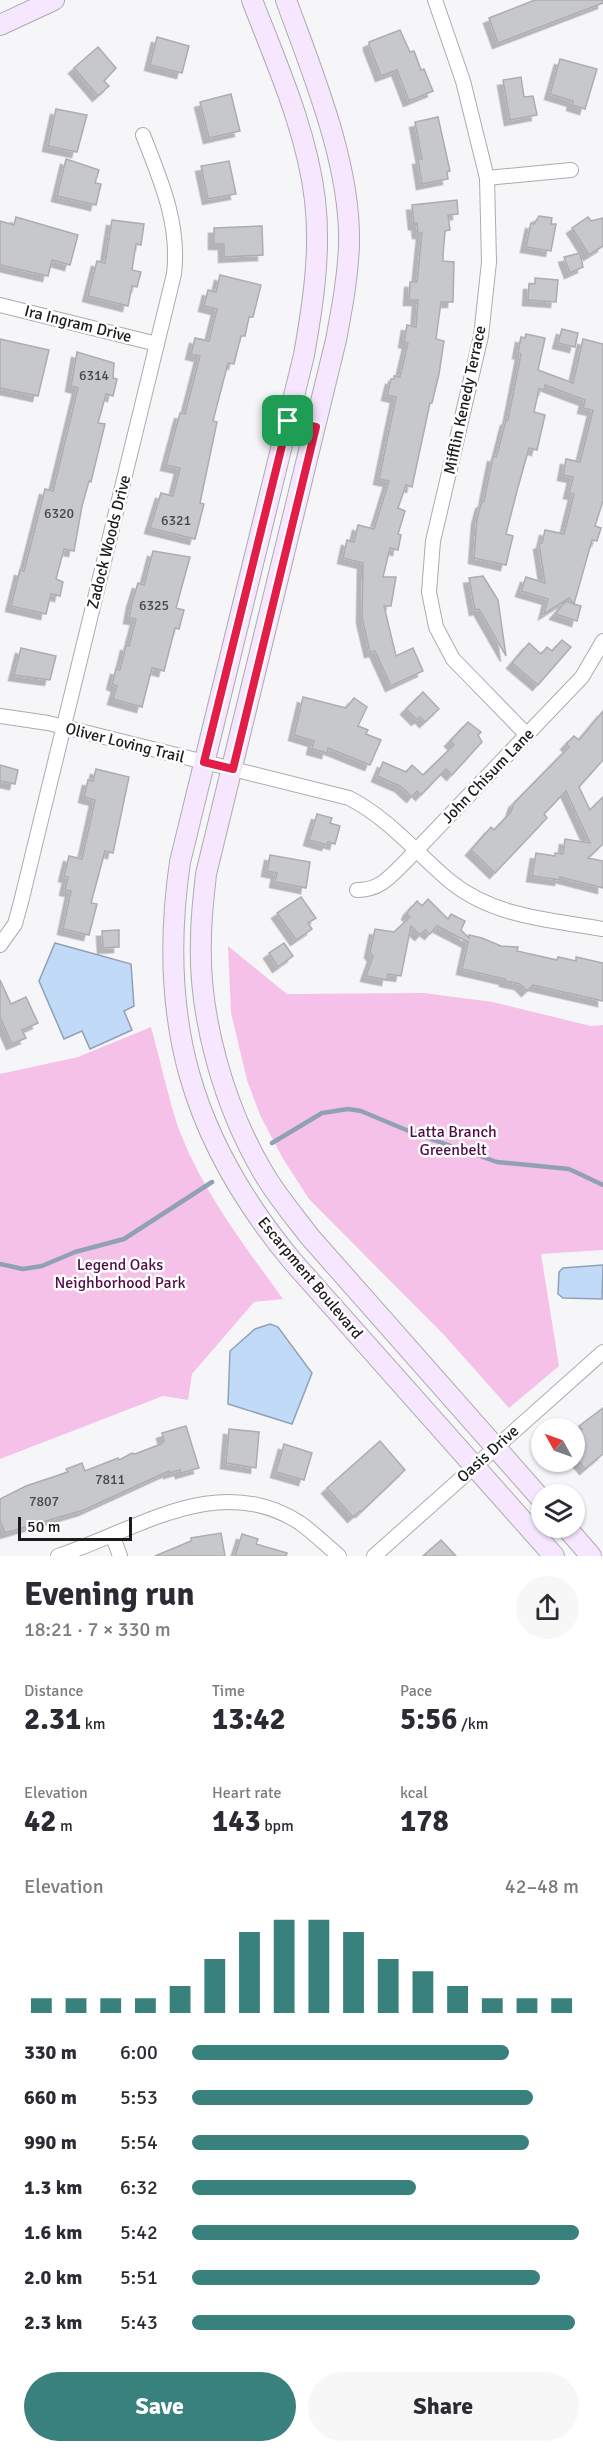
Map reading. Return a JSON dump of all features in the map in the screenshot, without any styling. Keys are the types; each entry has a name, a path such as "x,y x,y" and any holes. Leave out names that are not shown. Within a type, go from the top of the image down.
{"main road":[{"path":"0,25 54,0"},
{"name":"Escarpment Boulevard","path":"252,0 295,113 315,200 317,249 313,305 288,421 180,861 171,944 174,994 182,1046 196,1098 236,1184 272,1235 554,1556"},
{"name":"Escarpment Boulevard","path":"286,0 329,121 340,173 349,242 345,292 316,427 206,874 201,940 205,1000 213,1054 230,1103 253,1154 279,1198 310,1237 531,1488"},
{"path":"311,177 340,173"},
{"path":"288,421 316,427"},
{"path":"575,1538 591,1556"}],"street":[{"name":"Mifflin Kenedy Terrace","path":"435,0 463,81 487,178 489,262 481,336 433,541 429,592 436,627 453,659 527,735"},
{"name":"Zadock Woods Drive","path":"0,945 15,924 174,274 175,240 169,202 143,135"},
{"path":"487,178 571,170"},
{"name":"Ira Ingram Drive","path":"0,305 156,344"},
{"name":"John Chisum Lane","path":"357,890 368,890 384,884 582,677 603,641"},
{"name":"Oliver Loving Trail","path":"0,716 63,727 349,798 373,811 451,882 482,901 514,913 603,929"},
{"name":"Oasis Drive","path":"374,1556 603,1352"},
{"path":"58,1556 113,1537 182,1508 206,1502 239,1502 270,1508 291,1519 339,1556"},
{"path":"113,1537 120,1556"}],"green space":[{"name":"Latta Branch Greenbelt","path":"228,946 287,994 424,993 493,1002 591,1026 603,1025 603,1250 541,1254 559,1366 509,1408 445,1336 309,1199 282,1157 260,1115 247,1080 231,1013"},
{"name":"Legend Oaks Neighborhood Park","path":"151,1027 173,1112 198,1171 224,1215 283,1299 254,1302 192,1374 188,1400 163,1396 0,1459 0,1074 78,1057"}],"water":[{"path":"55,943 131,964 134,1006 124,1011 132,1030 90,1049 82,1031 64,1039 39,981"},
{"path":"603,1265 602,1299 563,1298 558,1294 559,1272 563,1268"},
{"path":"270,1324 278,1327 312,1373 292,1424 228,1404 230,1351 255,1329"}],"building":[{"path":"535,0 603,0 603,3 498,43 489,18"},
{"path":"400,30 410,52 414,51 421,70 424,69 433,91 409,101 397,70 381,76 369,45 369,42"},
{"path":"157,37 189,46 182,73 150,65"},
{"path":"98,47 116,68 104,81 109,86 98,96 74,68"},
{"path":"560,59 597,69 585,109 572,105 573,101 550,94"},
{"path":"521,77 524,97 533,96 537,115 510,120 503,80"},
{"path":"231,94 240,131 209,138 200,102"},
{"path":"56,109 87,115 77,152 48,146"},
{"path":"438,117 450,171 447,172 448,179 422,184 418,159 422,159 415,122"},
{"path":"66,159 99,170 95,183 101,184 96,205 57,196"},
{"path":"229,161 236,194 208,199 201,166"},
{"path":"457,200 458,214 448,215 450,230 445,231 443,261 454,262 453,302 441,302 436,339 444,341 439,374 432,403 430,403 412,487 406,485 398,508 405,511 398,534 401,535 398,550 390,548 383,577 396,577 391,606 384,606 396,656 413,648 423,671 391,686 375,651 370,652 362,618 363,563 343,558 347,540 354,542 358,525 374,529 389,481 379,479 396,397 387,395 391,379 394,379 394,376 400,377 408,343 404,342 407,325 416,327 418,300 409,300 410,282 417,282 422,233 418,233 417,223 414,224 412,205"},
{"path":"539,216 552,218 551,224 556,224 551,251 526,247 531,223 534,224"},
{"path":"16,217 78,235 70,265 52,260 48,276 0,265 0,221 14,225"},
{"path":"588,217 591,221 603,218 603,246 589,255 572,228"},
{"path":"112,220 144,224 141,245 136,244 132,270 141,272 137,287 132,286 128,306 88,296 97,261 105,263"},
{"path":"262,226 263,255 224,257 224,244 214,244 214,228"},
{"path":"580,253 583,267 570,273 564,257"},
{"path":"220,275 261,285 253,317 249,317 245,336 241,336 234,364 228,363 213,421 217,422 200,503 204,504 195,539 150,528 161,493 173,496 180,468 166,465 180,413 185,414 200,356 191,354 195,338 209,341 217,309 204,306 208,290 216,292"},
{"path":"535,278 558,280 556,302 528,300 529,284 535,284"},
{"path":"562,329 578,333 575,347 558,343"},
{"path":"526,334 545,338 538,370 573,383 583,339 603,344 603,501 595,526 601,528 597,541 592,540 574,604 569,598 544,614 548,599 521,591 526,577 545,583 539,544 542,543 545,530 564,534 574,494 569,493 573,477 563,475 566,459 580,462 593,410 583,408 585,400 545,385 544,390 539,389 534,412 545,415 537,450 529,448 517,491 506,534 513,536 506,565 474,558 477,519 484,501 493,456 496,457 506,420 508,420 521,354 518,353 521,337 525,338"},
{"path":"0,339 49,350 38,396 0,388"},
{"path":"77,352 114,363 113,378 117,379 113,396 106,394 98,423 105,424 91,482 89,481 82,506 74,551 64,549 56,579 63,582 60,596 51,594 46,614 11,606 20,570 24,571 45,489 53,491 78,388 71,386"},
{"path":"153,551 190,557 176,608 184,610 179,629 175,628 164,671 152,668 142,707 113,699 117,686 112,684 116,669 120,670 126,645 129,646 136,619 129,618 132,602 138,583 144,585"},
{"path":"483,576 498,600 506,656 479,609 475,610 469,578"},
{"path":"566,601 581,606 577,621 555,614"},
{"path":"562,640 571,647 538,685 512,663 529,643 541,654 547,647 552,651"},
{"path":"21,648 56,656 50,680 14,675"},
{"path":"423,692 439,709 425,722 420,717 417,720 406,709"},
{"path":"303,697 346,708 354,698 367,707 358,726 368,730 366,734 381,740 370,765 328,748 327,753 312,749 314,741 294,735"},
{"path":"603,711 603,760 579,787 590,810 603,797 603,844 588,858 603,861 603,888 560,877 560,880 532,876 536,853 555,856 555,853 563,854 565,839 590,843 566,791 544,814 547,818 495,873 471,850 491,827 494,830 511,812 514,803 569,747 566,744 574,736 579,740"},
{"path":"468,722 481,732 478,735 482,742 452,775 446,769 421,795 417,791 412,797 400,786 377,776 383,762 406,772 412,765 423,775 454,745 450,741"},
{"path":"0,765 18,770 15,784 0,781"},
{"path":"96,769 129,777 113,853 105,851 91,903 97,904 89,935 63,929 71,891 65,890 68,877 64,876 69,856 82,859 95,800 84,797 88,780 93,781"},
{"path":"317,814 332,818 330,823 340,826 335,844 328,842 327,845 309,840"},
{"path":"270,855 310,862 306,888 275,882 277,873 267,871"},
{"path":"301,897 316,918 308,923 312,929 296,940 277,913"},
{"path":"428,899 448,919 451,914 465,921 461,930 469,938 469,935 501,946 518,947 517,951 557,960 558,957 576,961 576,957 603,963 603,1001 533,985 527,991 520,984 462,969 468,942 437,926 430,934 425,930 420,935 411,926 401,976 388,974 387,980 366,976 373,956 370,952 375,929 394,932 410,917 407,914 417,901 422,906"},
{"path":"119,930 119,947 103,948 102,931"},
{"path":"284,943 293,956 278,967 269,953"},
{"path":"0,980 11,1004 26,997 38,1023 22,1030 26,1038 12,1044 0,1017"},
{"path":"603,1408 603,1454 585,1469 585,1422"},
{"path":"186,1426 199,1468 181,1473 180,1470 169,1473 169,1471 84,1510 5,1533 0,1521 0,1499 26,1486 68,1472 66,1469 82,1463 85,1471 161,1444 164,1441 162,1433"},
{"path":"229,1429 259,1432 256,1468 226,1463"},
{"path":"380,1441 405,1470 353,1517 327,1488"},
{"path":"284,1444 312,1453 304,1480 276,1472"},
{"path":"221,1533 225,1556 155,1556 191,1541 191,1538"},
{"path":"242,1534 258,1539 256,1544 287,1553 286,1556 235,1556"},
{"path":"441,1540 456,1556 423,1556"}],"waterway":[{"path":"272,1143 322,1113 348,1109 361,1111 411,1132 497,1162 569,1169 603,1185"},
{"path":"0,1264 23,1269 42,1266 75,1252 124,1239 212,1182"}],"route":[{"path":"288,421 316,427 233,769 204,762 288,421"}]}
